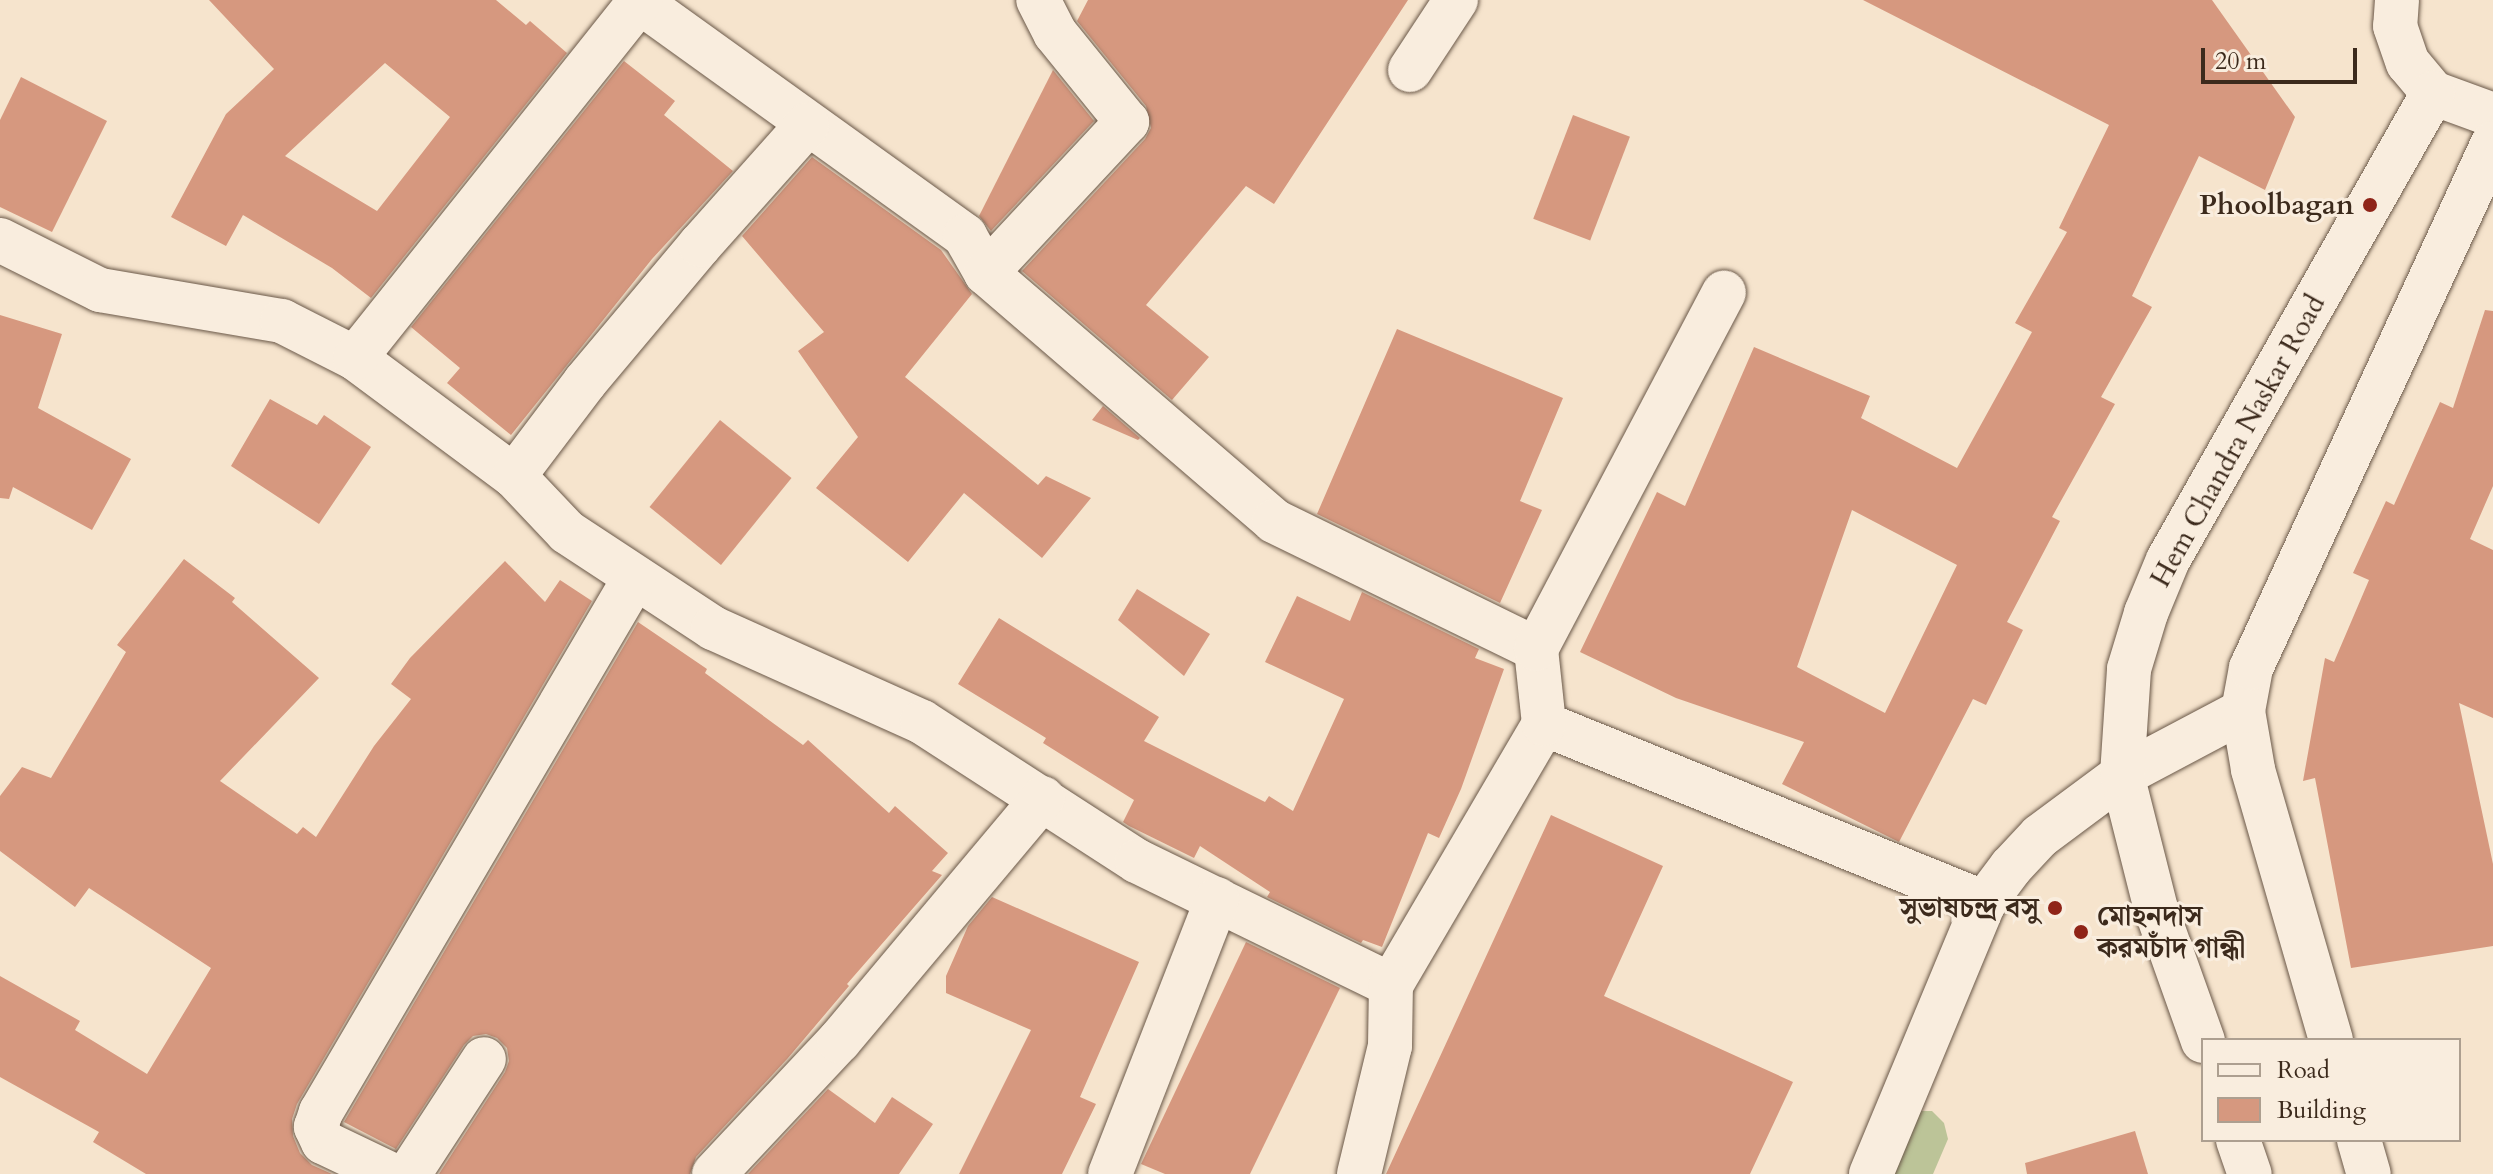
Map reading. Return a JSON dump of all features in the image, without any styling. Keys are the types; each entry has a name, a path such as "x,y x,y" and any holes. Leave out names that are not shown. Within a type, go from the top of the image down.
{"street":[{"path":"986,273 1127,122 1055,33 1038,0"},
{"path":"1410,70 1456,0"},
{"path":"2397,0 2395,26 2408,63 2433,93 2493,115"},
{"path":"355,358 639,1 965,236 986,273 1274,521 1536,649"},
{"name":"Hem Chandra Naskar Road","path":"2202,1038 2156,909 2122,775 2129,669 2146,613 2168,560 2433,93"},
{"path":"514,476 585,382 700,245 807,125"},
{"path":"2330,1038 2253,769 2243,711 2251,668 2493,143"},
{"path":"0,240 100,290 282,321 355,358 514,476 567,532 634,579 713,628 922,722 1137,861 1391,985"},
{"path":"1359,1174 1390,1046 1391,985 1544,724 1536,649 1724,293"},
{"path":"390,1174 323,1142 316,1127 321,1112 634,579"},
{"path":"1871,1174 1984,903 2040,836 2122,775 2243,711"},
{"path":"1544,724 1984,903"},
{"path":"714,1174 839,1041 1043,798"},
{"path":"1110,1174 1217,899"},
{"path":"409,1174 484,1059"},
{"path":"2239,1142 2250,1174"},
{"path":"2360,1142 2369,1174"}],"green space":[{"path":"1914,1111 1932,1111 1944,1123 1948,1139 1933,1174 1878,1174"}],"building":[{"path":"209,0 496,0 526,25 530,21 567,53 371,298 332,268 243,215 226,246 171,217 226,114 274,69","holes":["385,63 450,117 377,211 285,156"]},
{"path":"1088,0 1408,0 1274,204 1246,186 1146,305 1209,357 1172,400 1022,271 1145,139 1151,128 1146,106 1077,21"},
{"path":"1863,0 2212,0 2295,117 2265,190 2199,156 2132,296 2152,307 2101,397 2115,404 2052,517 2060,521 2007,622 2023,630 1986,705 1973,699 1899,842 1782,784 1804,742 1676,698 1580,652 1657,492 1685,506 1754,347 1870,396 1861,418 1957,468 2032,332 2015,323 2067,232 2059,228 2109,125","holes":["1852,510 1957,565 1885,713 1797,667"]},
{"path":"624,61 675,101 664,115 733,171 652,259 511,435 447,383 460,368 411,327"},
{"path":"1053,70 1094,121 991,231 979,216"},
{"path":"21,77 107,121 52,232 0,207 0,120"},
{"path":"1573,115 1630,137 1590,240 1533,219"},
{"path":"812,157 941,250 972,294 905,377 1038,485 1046,476 1091,498 1042,558 964,493 908,562 816,488 858,437 798,351 824,332 742,236"},
{"path":"2485,310 2493,311 2493,486 2470,539 2493,550 2493,718 2459,703 2493,864 2493,946 2351,968 2315,778 2303,781 2325,658 2334,662 2369,580 2353,573 2386,501 2394,505 2440,402 2453,408"},
{"path":"0,315 62,334 38,408 131,459 92,530 13,487 9,499 0,498"},
{"path":"1397,329 1563,398 1520,501 1542,510 1500,603 1317,514"},
{"path":"270,399 317,425 324,415 371,447 319,524 231,466"},
{"path":"1103,406 1140,438 1138,440 1092,420"},
{"path":"720,420 791,478 721,565 650,507"},
{"path":"184,559 235,598 232,602 319,678 220,781 297,834 303,827 316,837 374,746 411,699 391,684 410,658 505,561 545,602 560,580 592,601 297,1104 292,1119 293,1136 300,1153 312,1165 332,1174 146,1174 93,1142 99,1132 0,1077 0,976 80,1021 75,1030 147,1074 211,968 89,888 75,907 0,851 0,796 22,767 51,778 126,652 117,645"},
{"path":"1137,589 1210,634 1184,676 1118,620"},
{"path":"1362,592 1479,649 1475,658 1504,669 1461,789 1439,838 1428,833 1382,947 1363,940 1361,943 1267,897 1270,892 1200,846 1194,858 1129,826 1123,822 1134,800 1043,743 1046,738 958,684 999,618 1159,717 1144,741 1265,802 1269,796 1293,811 1344,699 1265,662 1297,596 1350,621"},
{"path":"638,622 707,669 705,673 803,745 808,740 889,813 895,806 948,853 932,871 942,875 847,984 849,986 788,1058 696,1157 690,1174 439,1174 505,1072 509,1061 507,1048 497,1038 486,1034 473,1036 464,1045 396,1149 344,1122"},
{"path":"1551,815 1663,866 1604,996 1793,1082 1750,1174 1386,1174"},
{"path":"992,897 1139,962 1080,1097 1096,1104 1062,1174 959,1174 1031,1030 946,993 946,976 968,926"},
{"path":"1246,942 1340,988 1250,1174 1165,1174 1141,1164"},
{"path":"828,1089 875,1123 892,1097 933,1124 899,1174 748,1174"},
{"path":"2135,1131 2148,1174 2027,1174 2025,1163"}],"place":[{"name":"Phoolbagan","path":"2370,205"},
{"name":"সুভাষচন্দ্র বসু","path":"2055,908"},
{"name":"মোহনদাস করমচাঁদ গান্ধী","path":"2081,932"}]}
